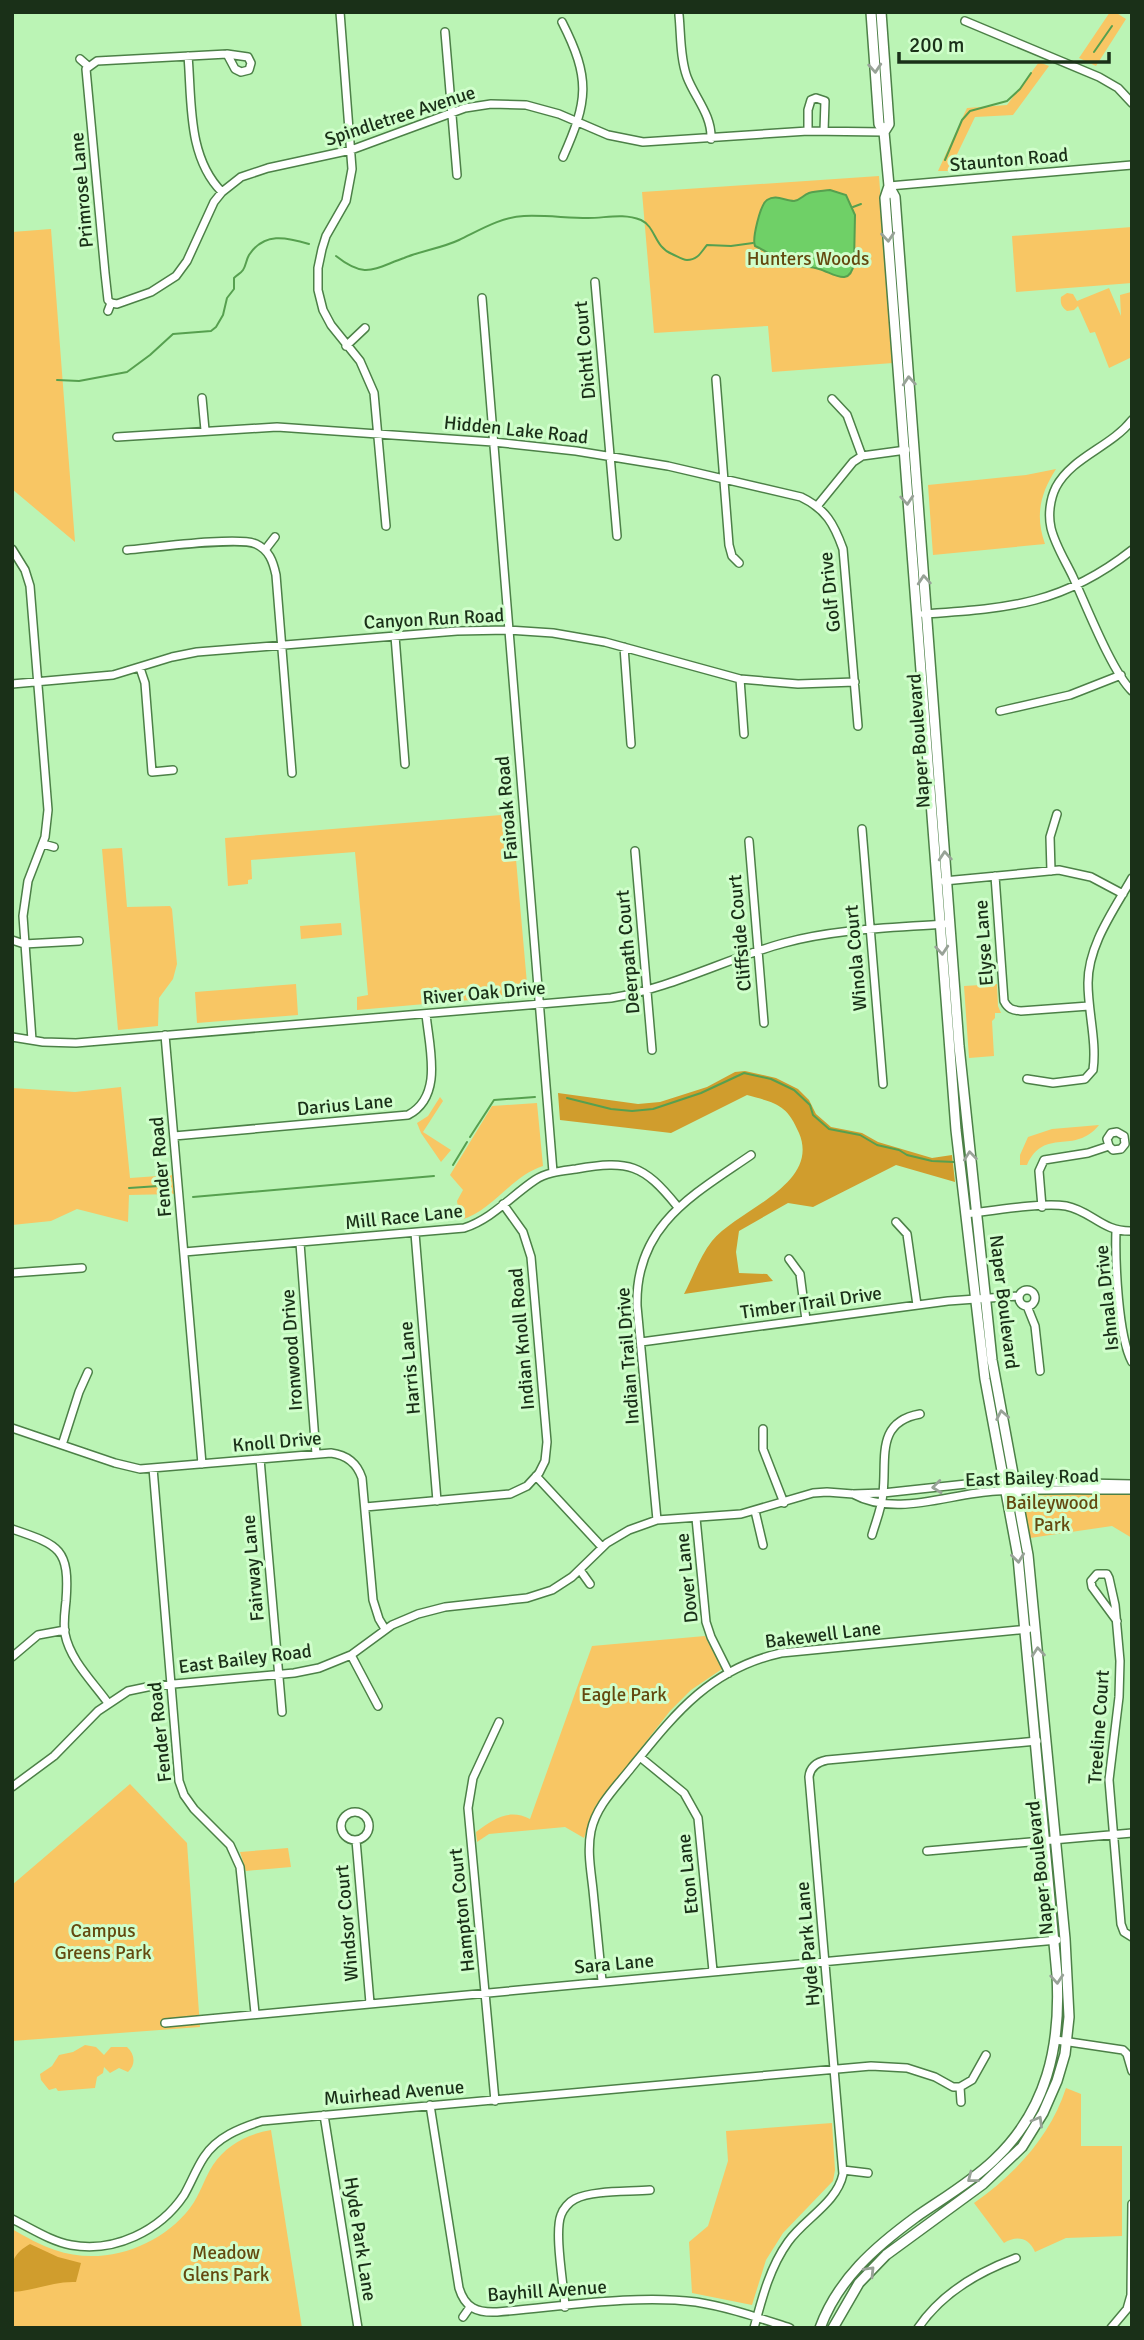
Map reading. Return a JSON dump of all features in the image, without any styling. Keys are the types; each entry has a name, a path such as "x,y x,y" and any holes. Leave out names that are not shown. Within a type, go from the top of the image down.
{"main road":[{"name":"Naper Boulevard","path":"871,12 879,124 884,132 888,186 885,198 904,450 921,614 945,924 959,1046 985,1378 1031,1629"},
{"name":"Naper Boulevard","path":"881,12 889,124 884,132"},
{"name":"Naper Boulevard","path":"888,186 895,197 914,449 921,614"},
{"name":"Naper Boulevard","path":"820,2328 831,2302 860,2263 897,2231 984,2168 1004,2149 1028,2117 1044,2086 1056,2040 1058,1998 1045,1840 1028,1555 980,1298"},
{"name":"Naper Boulevard","path":"834,2327 859,2283 886,2255 983,2184 1022,2147 1052,2097 1063,2066 1069,2006 1065,1939 1055,1839 1041,1741"}],"street":[{"path":"340,12 352,169 349,193 326,236 318,268 318,281 323,310 338,336 360,361 376,402 386,526"},
{"path":"679,15 685,68 708,118 711,139"},
{"path":"965,21 1099,77 1118,88 1132,103"},
{"path":"562,22 579,56 583,79 583,102 578,122 563,157"},
{"path":"445,32 457,175"},
{"path":"80,59 88,66 97,61 227,54"},
{"path":"188,55 196,146 205,171 222,192"},
{"name":"Primrose Lane","path":"88,66 85,74 91,111 109,307"},
{"path":"808,131 809,104 816,98 825,101 824,131"},
{"name":"Spindletree Avenue","path":"109,307 151,292 176,276 187,261 209,212 222,192 251,172 351,150 478,106 508,104 542,108 608,135 643,142 808,131 884,132"},
{"name":"Staunton Road","path":"888,186 1132,165"},
{"name":"Dichtl Court","path":"595,282 617,536"},
{"name":"Fairoak Road","path":"482,298 553,1172"},
{"path":"346,346 365,328"},
{"path":"716,379 730,551 738,563"},
{"path":"202,398 205,430"},
{"path":"832,400 847,415 862,456"},
{"path":"1132,420 1113,439 1066,473 1053,494 1050,507 1052,531 1121,675 1132,691"},
{"name":"Hidden Lake Road","path":"117,437 277,426 493,442 610,457 724,478 791,493 818,505"},
{"path":"818,505 853,462 862,456 914,449"},
{"name":"Golf Drive","path":"818,505 836,530 843,549 858,726"},
{"path":"265,550 275,537"},
{"path":"127,550 234,541 251,543 265,550 273,561 276,575 292,773"},
{"path":"12,549 25,570 30,586 48,810 43,844 30,873 24,898 24,944 32,1040"},
{"path":"921,614 1023,605 1051,597 1103,572 1132,550"},
{"name":"Canyon Run Road","path":"12,684 113,675 180,654 395,636 508,630 574,636 740,679 799,684 855,682"},
{"path":"395,636 405,764"},
{"path":"624,647 631,744"},
{"path":"140,668 145,683 152,772 173,770"},
{"path":"1000,711 1070,695 1121,675"},
{"path":"740,679 744,734"},
{"path":"1051,871 1049,838 1057,814"},
{"name":"Winola Court","path":"862,829 883,1084"},
{"name":"Cliffside Court","path":"749,841 756,952 764,1023"},
{"path":"43,844 54,848"},
{"name":"Deerpath Court","path":"635,851 652,1050"},
{"path":"942,881 1051,871 1082,874 1123,894"},
{"name":"Elyse Lane","path":"995,876 1004,1001 1007,1006 1021,1011 1089,1006"},
{"path":"1027,1079 1053,1083 1085,1079 1091,1075 1094,1066 1087,982 1090,962 1100,936 1132,878"},
{"name":"River Oak Drive","path":"12,1037 76,1043 611,998 647,991 756,952 805,938 945,924"},
{"path":"12,940 24,944 79,941"},
{"name":"Darius Lane","path":"174,1136 408,1115 424,1103 431,1083 426,1014"},
{"name":"Fender Road","path":"165,1035 202,1464"},
{"path":"1042,1207 1039,1171 1044,1160 1088,1153 1109,1146"},
{"name":"Indian Trail Drive","path":"657,1520 637,1297 643,1259 655,1236 677,1206 751,1155"},
{"name":"Mill Race Lane","path":"184,1252 464,1228 478,1223 534,1180 553,1172 601,1164 628,1166 651,1176 677,1206"},
{"name":"Indian Knoll Road","path":"503,1205 523,1231 531,1257 547,1450 543,1465 536,1476"},
{"path":"970,1213 1065,1206 1103,1226 1132,1231"},
{"path":"896,1222 907,1234 917,1305"},
{"name":"Ishnala Drive","path":"1116,1230 1116,1261 1124,1343 1132,1362"},
{"name":"Harris Lane","path":"415,1233 437,1501"},
{"name":"Ironwood Drive","path":"300,1242 316,1454"},
{"path":"789,1259 800,1274 806,1320"},
{"path":"12,1273 82,1268"},
{"path":"1027,1307 1035,1302 1034,1292 1026,1289 1019,1296 1035,1326 1040,1371"},
{"name":"Timber Trail Drive","path":"641,1342 917,1305 1019,1296"},
{"path":"62,1445 88,1372"},
{"path":"872,1535 883,1493 885,1454 890,1432 902,1419 920,1414"},
{"name":"Knoll Drive","path":"12,1428 132,1468 338,1454 353,1462 362,1478 365,1507"},
{"path":"763,1429 763,1449 784,1503"},
{"name":"Fairway Lane","path":"260,1459 282,1712"},
{"name":"Fender Road","path":"153,1468 181,1787 194,1809 229,1845 241,1872 255,2013"},
{"path":"385,1629 373,1600 365,1507 510,1494 523,1489 536,1476 602,1547"},
{"name":"East Bailey Road","path":"1017,1487 1132,1484"},
{"name":"East Bailey Road","path":"853,1494 863,1500 881,1504 945,1500 1006,1486"},
{"name":"East Bailey Road","path":"12,1787 54,1756 108,1703 128,1691 171,1684 279,1675 319,1668 351,1655 385,1629 433,1609 539,1595 564,1583 602,1547 629,1530 657,1520 755,1511 818,1492 853,1494 1006,1486 1132,1490"},
{"path":"755,1511 763,1545"},
{"name":"Dover Lane","path":"696,1518 706,1622 729,1672"},
{"path":"12,1529 48,1542 60,1552 65,1561 68,1577 65,1630 74,1657 108,1703"},
{"path":"580,1570 590,1584"},
{"name":"Treeline Court","path":"1116,1621 1092,1587 1091,1581 1097,1574 1107,1574 1109,1578 1116,1621 1120,1684 1109,1780 1121,1924 1124,1932 1132,1937"},
{"name":"Bakewell Lane","path":"602,1981 590,1835 602,1805 688,1701 729,1672 756,1660 795,1651 1031,1629"},
{"path":"12,1657 38,1635 65,1630"},
{"path":"351,1655 378,1706"},
{"name":"Hampton Court","path":"495,2101 468,1798 473,1778 499,1722"},
{"name":"Hyde Park Lane","path":"843,2170 808,1777 814,1766 827,1760 1041,1741"},
{"name":"Eton Lane","path":"640,1757 684,1793 698,1818 713,1971"},
{"name":"Windsor Court","path":"352,1812 365,1816 369,1825 367,1833 356,1840 343,1835 340,1825 344,1816 352,1812"},
{"path":"927,1852 1132,1833"},
{"name":"Windsor Court","path":"356,1840 370,2003"},
{"name":"Sara Lane","path":"165,2023 1065,1939"},
{"path":"1056,2040 1123,2050 1132,2071"},
{"path":"961,2102 962,2087 972,2080 986,2055"},
{"name":"Muirhead Avenue","path":"12,2219 71,2245 110,2245 132,2238 149,2229 172,2210 189,2187 205,2155 231,2132 262,2121 835,2069 895,2066 920,2071 948,2085 962,2087"},
{"name":"Bayhill Avenue","path":"430,2105 459,2288 464,2301 470,2307 485,2313 672,2300 715,2306 790,2328"},
{"name":"Hyde Park Lane","path":"324,2115 358,2328"},
{"path":"754,2328 768,2282 782,2250 835,2193 842,2180 843,2170 868,2173"},
{"path":"565,2306 559,2232 562,2205 586,2196 650,2190"},
{"path":"1111,2328 1126,2309 1131,2295 1132,2204"},
{"path":"918,2328 932,2308 986,2269 1016,2258"},
{"path":"464,2317 470,2307"}],"green space":[{"path":"1110,12 1126,19 1096,66 1079,58"},
{"path":"1039,62 1049,66 1013,115 975,117 949,171 938,171 967,108 1007,105"},
{"name":"Hunters Woods","path":"879,176 893,363 772,372 768,326 654,333 642,192"},
{"path":"1132,227 1132,283 1016,292 1012,236"},
{"path":"51,229 75,542 12,489 12,232"},
{"path":"1109,288 1121,316 1120,295 1132,294 1132,357 1109,368 1095,332 1090,333 1078,306 1067,311 1062,305 1061,297 1067,293 1073,294 1077,301"},
{"path":"1056,469 1046,487 1041,505 1040,524 1045,544 933,555 928,485 1026,475"},
{"path":"512,814 528,995 357,1010 357,997 368,995 355,852 251,860 252,879 248,880 248,884 228,886 225,838"},
{"path":"122,848 127,907 170,906 177,964 173,979 159,998 158,1026 118,1030 102,849"},
{"path":"341,923 342,935 301,939 300,926"},
{"path":"296,984 298,1015 197,1023 195,992"},
{"path":"997,984 1001,1013 995,1013 992,1021 994,1056 969,1058 964,986"},
{"path":"121,1087 130,1178 172,1175 174,1194 129,1195 128,1222 77,1209 51,1221 12,1225 12,1088 75,1092"},
{"path":"440,1097 443,1101 423,1132 451,1150 441,1162 417,1123 428,1116"},
{"path":"537,1103 543,1166 521,1178 482,1210 460,1220 457,1201 463,1190 450,1175 492,1106"},
{"path":"1099,1125 1080,1139 1042,1147 1034,1153 1027,1165 1020,1165 1020,1155 1028,1137 1052,1129"},
{"name":"Baileywood Park","path":"1132,1492 1132,1538 1112,1526 1030,1538 1024,1504 1028,1496"},
{"name":"Eagle Park","path":"705,1636 722,1669 691,1690 670,1711 595,1807 584,1838 565,1827 489,1834 477,1842 476,1832 495,1819 515,1815 530,1819 592,1646"},
{"name":"Campus Greens Park","path":"130,1784 187,1843 200,2027 12,2041 12,1885"},
{"path":"288,1848 291,1867 246,1871 240,1852"},
{"path":"85,2045 96,2047 104,2055 111,2047 127,2047 133,2056 132,2066 128,2072 119,2068 110,2073 104,2067 103,2073 97,2077 95,2088 49,2090 40,2074 52,2066 59,2055 73,2052"},
{"path":"1066,2088 1081,2094 1081,2146 1122,2146 1122,2236 1066,2238 1035,2252 1026,2240 1013,2239 1004,2243 974,2203 1017,2167 1041,2138 1051,2123"},
{"path":"832,2123 835,2170 833,2181 783,2233 766,2260 752,2305 692,2293 689,2242 708,2226 728,2161 726,2131"},
{"name":"Meadow Glens Park","path":"271,2130 302,2328 12,2328 12,2229 44,2246 73,2255 92,2256 129,2250 147,2243 178,2222 190,2208 213,2165 231,2146 254,2134"}],"shaded area":[{"path":"830,190 846,195 855,215 854,263 849,275 840,277 816,268 786,263 755,246 757,222 767,200 777,198 794,201 809,193"},
{"path":"745,1071 776,1078 798,1089 809,1100 816,1114 831,1127 862,1133 878,1142 932,1158 952,1155 955,1182 896,1165 813,1207 788,1203 739,1231 736,1252 739,1273 767,1274 773,1281 684,1294 712,1241 773,1195 788,1182 798,1167 803,1151 795,1123 779,1106 747,1095 671,1133 560,1120 558,1093 638,1104 660,1102 707,1087 735,1072"},
{"path":"30,2244 58,2257 81,2263 76,2282 12,2292 12,2264 17,2254"}],"waterway":[{"path":"1094,52 1112,26"},
{"path":"945,160 962,120 970,111 1007,101 1031,73"},
{"path":"853,207 861,204"},
{"path":"336,256 354,268 369,270 452,243 499,221 524,216 634,218 650,227 666,251 685,260 697,257 707,245 753,243"},
{"path":"57,380 79,381 127,372 173,334 211,331 223,315 227,298 234,289 234,278 243,270 255,248 276,238 309,244"},
{"path":"567,1098 611,1109 653,1109 701,1093 744,1073 771,1079 794,1090 810,1105 813,1115 829,1129 860,1135 877,1145 899,1150 907,1155 932,1161 954,1162"},
{"path":"470,1137 494,1100 535,1097"},
{"path":"453,1165 467,1142"},
{"path":"193,1197 434,1176"},
{"path":"129,1188 159,1186"}]}
